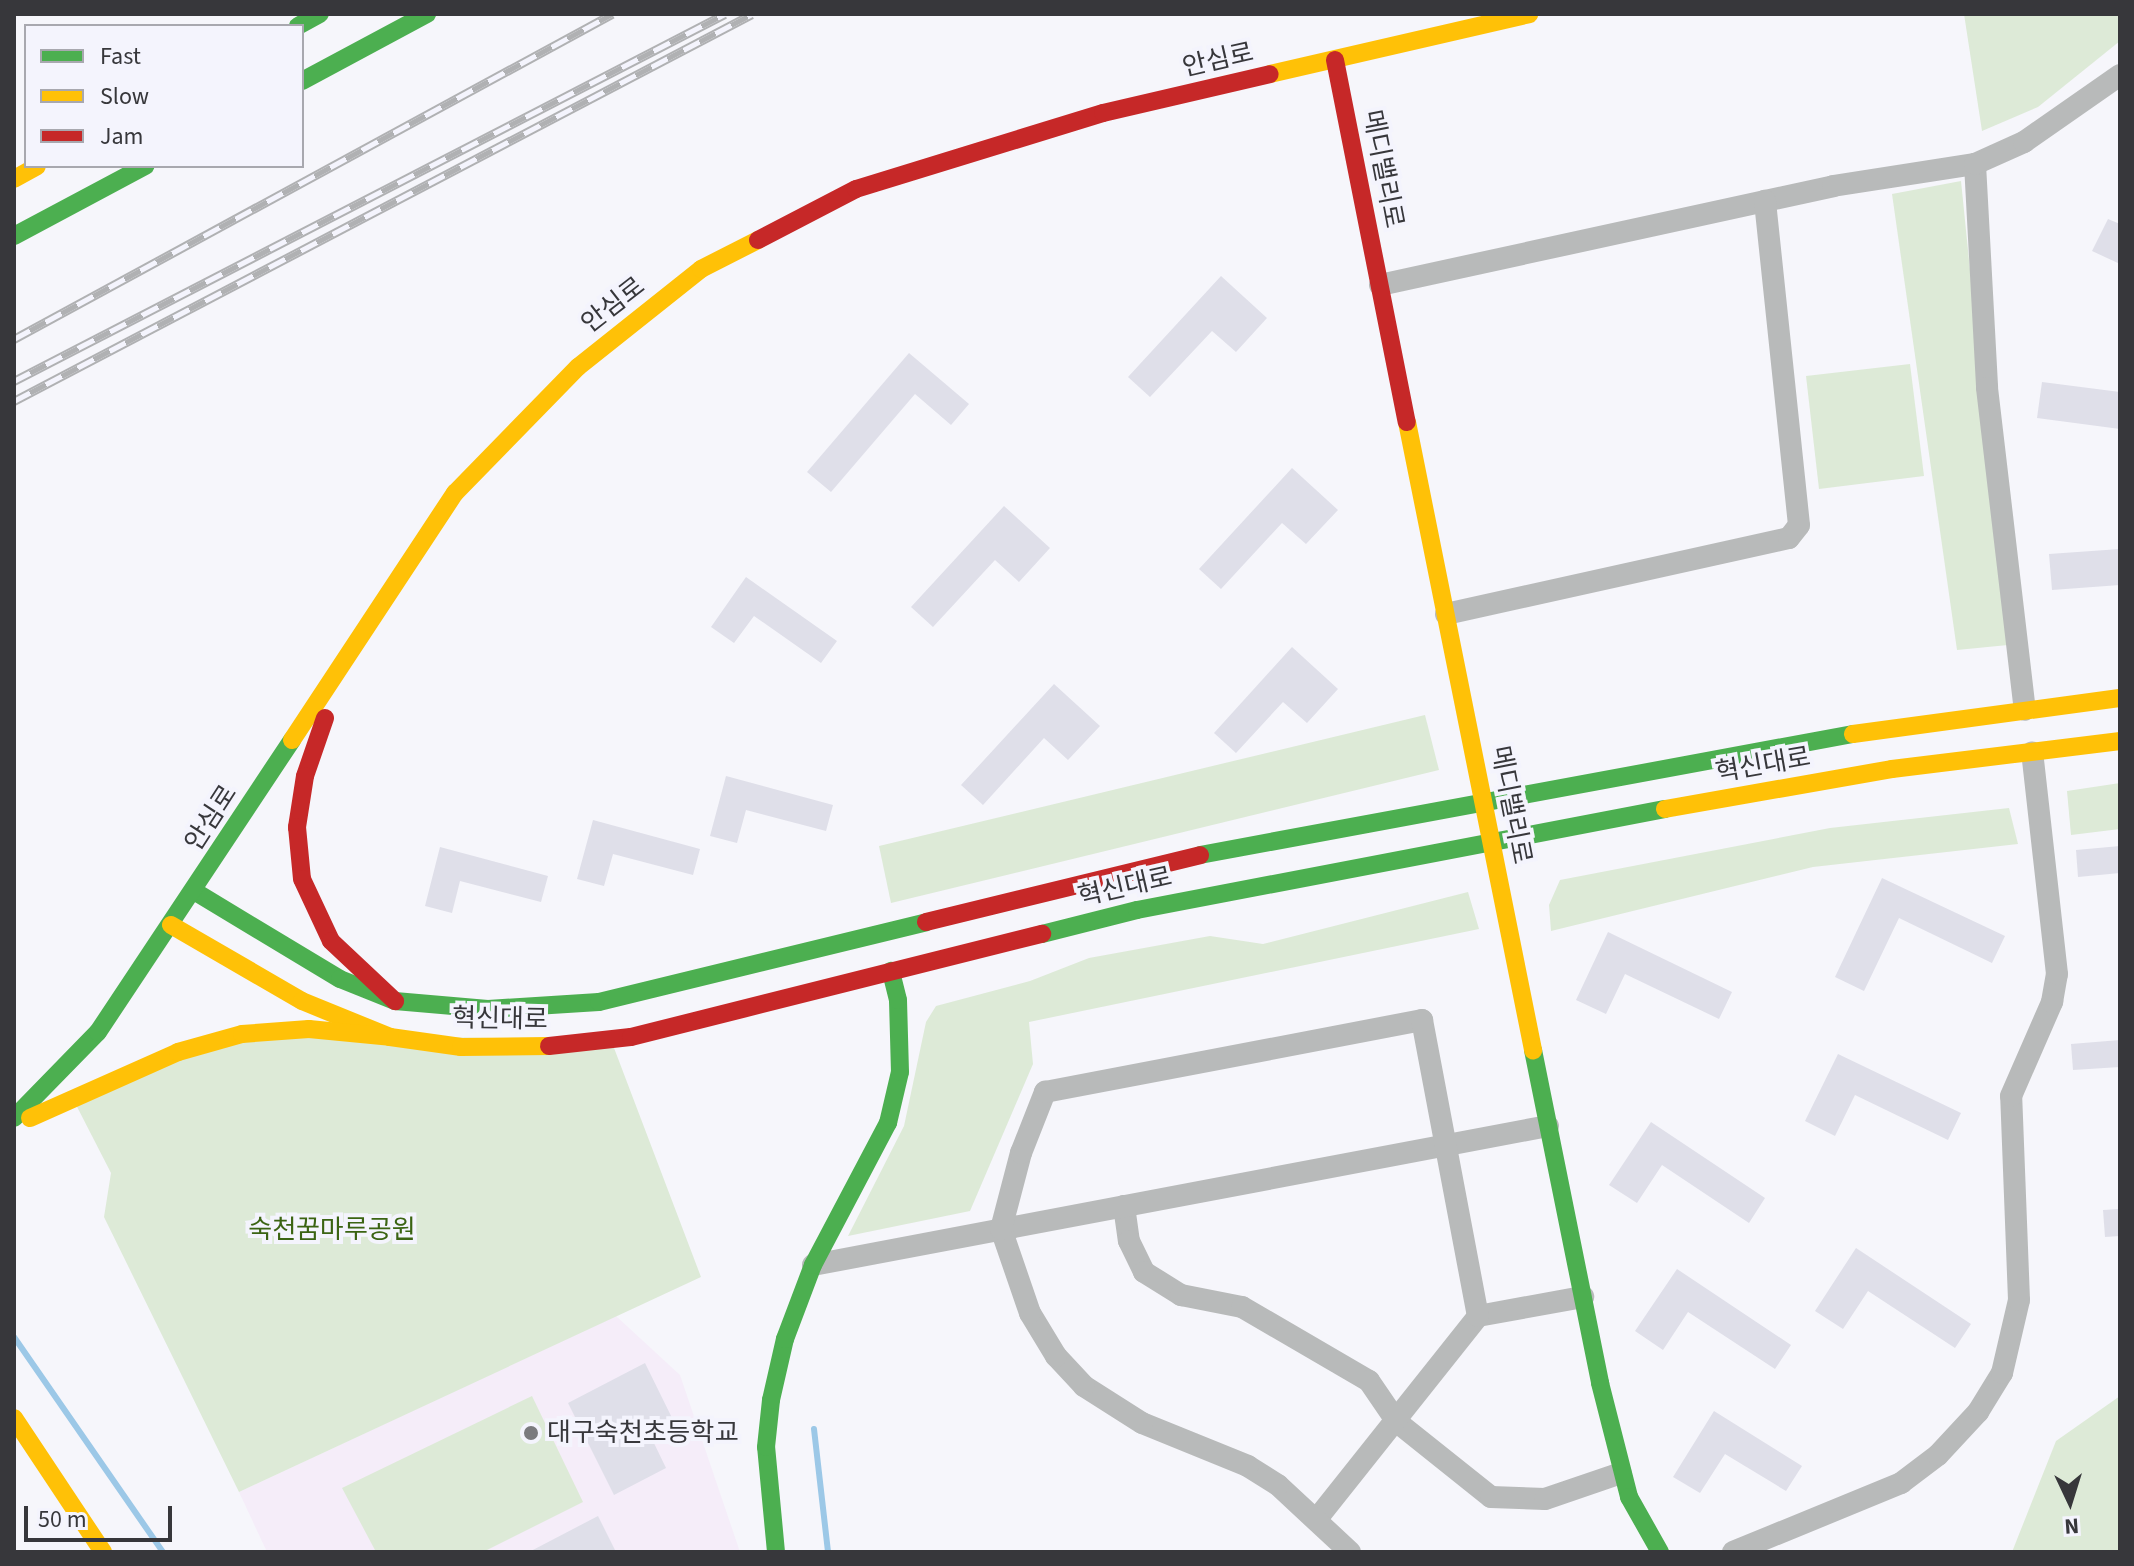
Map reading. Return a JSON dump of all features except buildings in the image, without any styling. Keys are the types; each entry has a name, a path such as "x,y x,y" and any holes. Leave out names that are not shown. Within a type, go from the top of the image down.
{"main road":[{"path":"302,24 320,14"},
{"path":"304,80 427,14"},
{"name":"안심로","path":"14,1118 49,1087 98,1032 455,493 578,367 701,269 856,189 1103,113 1529,14"},
{"name":"메디밸리로","path":"1335,60 1548,1126 1621,1473 1660,1552"},
{"path":"14,179 33,168"},
{"path":"14,236 141,168"},
{"path":"355,648 305,776 297,857 310,904 331,941 395,1001"},
{"path":"194,891 340,979 395,1001 488,1009 599,1002 1190,857 1483,799 1850,734 2120,698"},
{"name":"혁신대로","path":"171,925 302,1001 390,1037 461,1047 572,1046 631,1037 1137,910 1491,839 1892,769 2120,741"},
{"path":"776,1552 766,1447 771,1400 785,1339 813,1265 888,1123 900,1072 898,1000 891,971"},
{"path":"14,1126 104,1082 209,1041 309,1029 390,1037"},
{"path":"14,1418 103,1552"}],"street":[{"path":"1380,285 1765,201 1975,164 2024,142 2120,75"},
{"path":"1975,164 1987,388 2025,710"},
{"path":"1446,614 1789,538 1799,525 1765,201"},
{"path":"1733,1552 1901,1483 1938,1455 1978,1412 2002,1373 2019,1300 2011,1096 2052,1002 2057,974 2032,752"},
{"path":"1350,1552 1278,1485 1248,1466 1142,1423 1084,1386 1056,1356 1030,1313 1001,1229 1021,1153 1045,1092 1422,1020 1478,1316"},
{"path":"813,1265 1548,1126"},
{"path":"1124,1206 1129,1241 1144,1272 1181,1295 1242,1307 1369,1381 1397,1422 1491,1497 1545,1499 1621,1473"},
{"path":"1316,1520 1397,1422 1478,1316 1583,1297"}],"shaded area":[{"name":"대구숙천초등학교","path":"616,1316 680,1375 740,1552 267,1552 239,1492"}],"green space":[{"path":"1964,14 2120,14 2120,41 2038,107 1982,131"},
{"path":"1961,181 2008,645 1957,650 1892,194"},
{"path":"1910,364 1924,476 1819,489 1806,376"},
{"path":"1425,715 1439,770 891,903 879,846"},
{"path":"2120,783 2120,829 2071,835 2067,791"},
{"path":"2009,808 2018,844 1813,867 1551,931 1549,905 1560,880 1830,828"},
{"path":"1468,892 1479,929 1029,1022 1033,1064 970,1211 848,1236 904,1126 926,1022 936,1006 1030,981 1089,958 1210,936 1263,944"},
{"name":"숙천꿈마루공원","path":"242,1034 611,1040 701,1277 239,1492 104,1217 111,1173 72,1097"},
{"path":"532,1396 583,1502 483,1552 376,1552 342,1488"},
{"path":"2120,1396 2120,1552 2012,1552 2056,1441"}],"waterway":[{"path":"14,1337 163,1552"},
{"path":"814,1429 828,1552"}],"railway":[{"path":"14,339 612,14"},
{"path":"14,381 725,14"},
{"path":"14,401 752,14"}],"traffic: fast":[{"path":"302,24 320,14"},
{"path":"304,80 427,14"},
{"path":"14,236 141,168"},
{"path":"1200,855 1853,734"},
{"path":"14,1118 98,1032 292,740"},
{"path":"1042,934 1137,910 1665,809"},
{"path":"194,891 340,979 395,1001 488,1009 599,1002 926,922"},
{"path":"776,1552 766,1447 771,1400 785,1339 813,1265 888,1123 900,1072 898,1000 891,971"},
{"path":"1533,1050 1600,1383 1629,1497 1660,1552"}],"traffic: slow":[{"path":"1270,74 1529,14"},
{"path":"14,179 33,168"},
{"path":"292,740 455,493 578,367 701,269 758,240"},
{"path":"1407,422 1533,1050"},
{"path":"1853,734 2120,698"},
{"path":"1665,809 1892,769 2120,741"},
{"path":"171,925 302,1001 390,1037 461,1047 549,1046"},
{"path":"30,1118 178,1052 242,1034 309,1029 390,1037"},
{"path":"14,1418 103,1552"}],"traffic: jam":[{"path":"1335,60 1407,422"},
{"path":"758,240 856,189 1103,113 1270,74"},
{"path":"325,718 305,776 297,827 302,879 331,941 395,1001"},
{"path":"926,922 1200,855"},
{"path":"549,1046 631,1037 1042,934"}],"place":[{"name":"대구숙천초등학교","path":"531,1433"}]}
